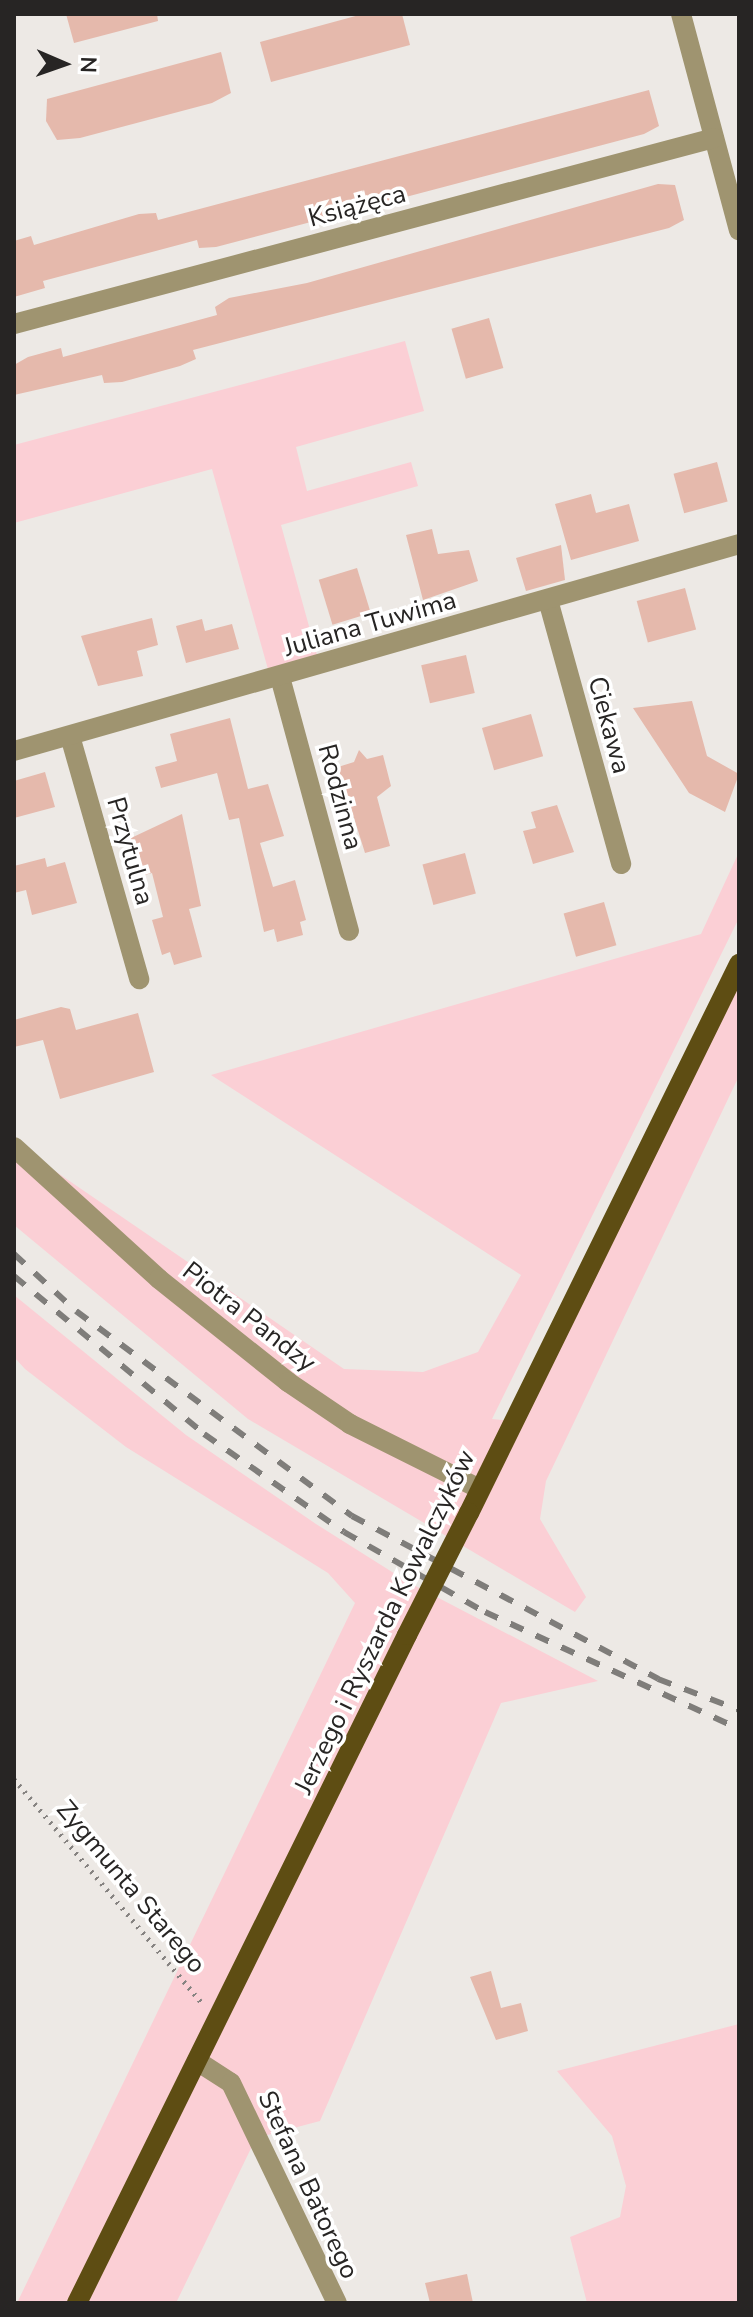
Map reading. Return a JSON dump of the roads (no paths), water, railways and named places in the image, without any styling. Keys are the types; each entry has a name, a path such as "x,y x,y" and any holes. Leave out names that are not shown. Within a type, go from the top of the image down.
{"main road":[{"name":"Jerzego i Ryszarda Kowalczyków","path":"77,2303 739,964"}],"street":[{"path":"681,14 739,230"},
{"name":"Książęca","path":"14,324 714,138"},
{"name":"Juliana Tuwima","path":"14,751 739,544"},
{"name":"Ciekawa","path":"548,600 621,864"},
{"name":"Rodzinna","path":"280,677 349,931"},
{"name":"Przytulna","path":"70,736 139,979"},
{"name":"Piotra Pandzy","path":"14,1147 159,1279 298,1389 480,1489"},
{"name":"Stefana Batorego","path":"197,2061 231,2083 337,2303"}],"railway":[{"path":"14,1254 76,1311 352,1516 658,1679 739,1710"},
{"path":"14,1276 204,1434 344,1532 485,1612 739,1729"}]}
